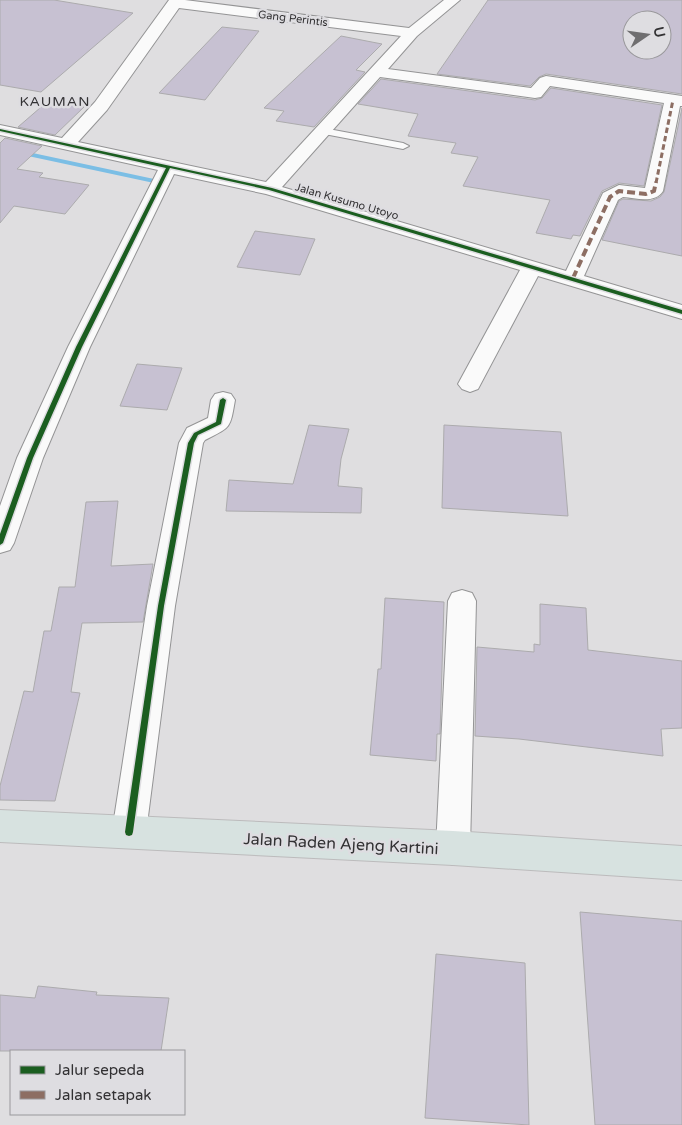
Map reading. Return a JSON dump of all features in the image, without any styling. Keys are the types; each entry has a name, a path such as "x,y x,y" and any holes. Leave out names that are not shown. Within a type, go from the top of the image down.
{"highway":[{"name":"Jalan Raden Ajeng Kartini","path":"0,826 453,848 682,863"}],"street":[{"path":"270,189 412,34 453,0"},
{"path":"67,144 101,106 175,2"},
{"name":"Gang Perintis","path":"175,2 412,34"},
{"path":"377,72 536,93 546,81 677,100 654,191 643,194 623,190 613,193 573,278"},
{"name":"Jalan Kusumo Utoyo","path":"0,130 270,189 682,312"},
{"path":"0,543 30,458 75,356 168,168"},
{"path":"470,384 533,266"},
{"path":"129,832 161,606 192,443 196,434 219,423 223,400"},
{"path":"453,848 462,601"}],"lane":[{"path":"323,131 403,146"}],"building":[{"path":"0,0 54,0 133,13 41,92 0,85"},
{"path":"488,0 682,0 682,94 546,74 539,77 530,86 437,74"},
{"path":"222,27 259,31 205,100 159,93"},
{"path":"341,36 382,44 356,70 365,72 314,127 276,121 284,111 264,108"},
{"path":"381,79 535,100 542,98 551,88 662,105 644,186 619,183 602,191 580,236 573,235 571,239 536,233 550,200 463,186 478,157 451,153 456,143 408,136 418,114 358,104"},
{"path":"48,101 84,107 55,135 18,127"},
{"path":"682,108 682,256 602,240 619,201 623,199 651,201 660,197 664,192"},
{"path":"5,138 42,146 17,169 43,173 39,177 89,185 65,214 14,206 0,223 0,143"},
{"path":"255,231 315,239 300,275 237,267"},
{"path":"137,364 182,368 167,410 120,406"},
{"path":"309,425 349,429 341,459 338,486 362,488 361,513 226,511 229,480 293,484"},
{"path":"444,425 561,432 568,516 442,508"},
{"path":"118,501 111,566 153,564 143,622 82,623 71,692 80,693 55,801 0,800 0,786 24,691 33,692 44,631 51,631 59,587 75,587 86,502"},
{"path":"385,598 444,602 440,734 437,734 436,761 370,755 378,669 381,669"},
{"path":"540,604 586,608 588,650 682,661 682,728 661,729 663,756 519,739 475,736 477,647 534,652 534,644 540,645"},
{"path":"580,912 682,921 682,1125 595,1125"},
{"path":"436,954 525,963 529,1125 425,1118"},
{"path":"38,986 97,992 96,995 169,998 161,1050 0,1051 0,995 35,998"}],"waterway":[{"path":"0,148 154,181"}],"marked path":[{"path":"573,278 610,197 619,191 646,194 654,191 673,100"}],"cycle path":[{"path":"0,130 270,189 682,312"},
{"path":"0,543 30,458 79,347 168,168"},
{"path":"129,832 161,606 191,443 196,434 219,423 223,400"}],"district":[{"name":"KAUMAN","path":"55,101"}]}
